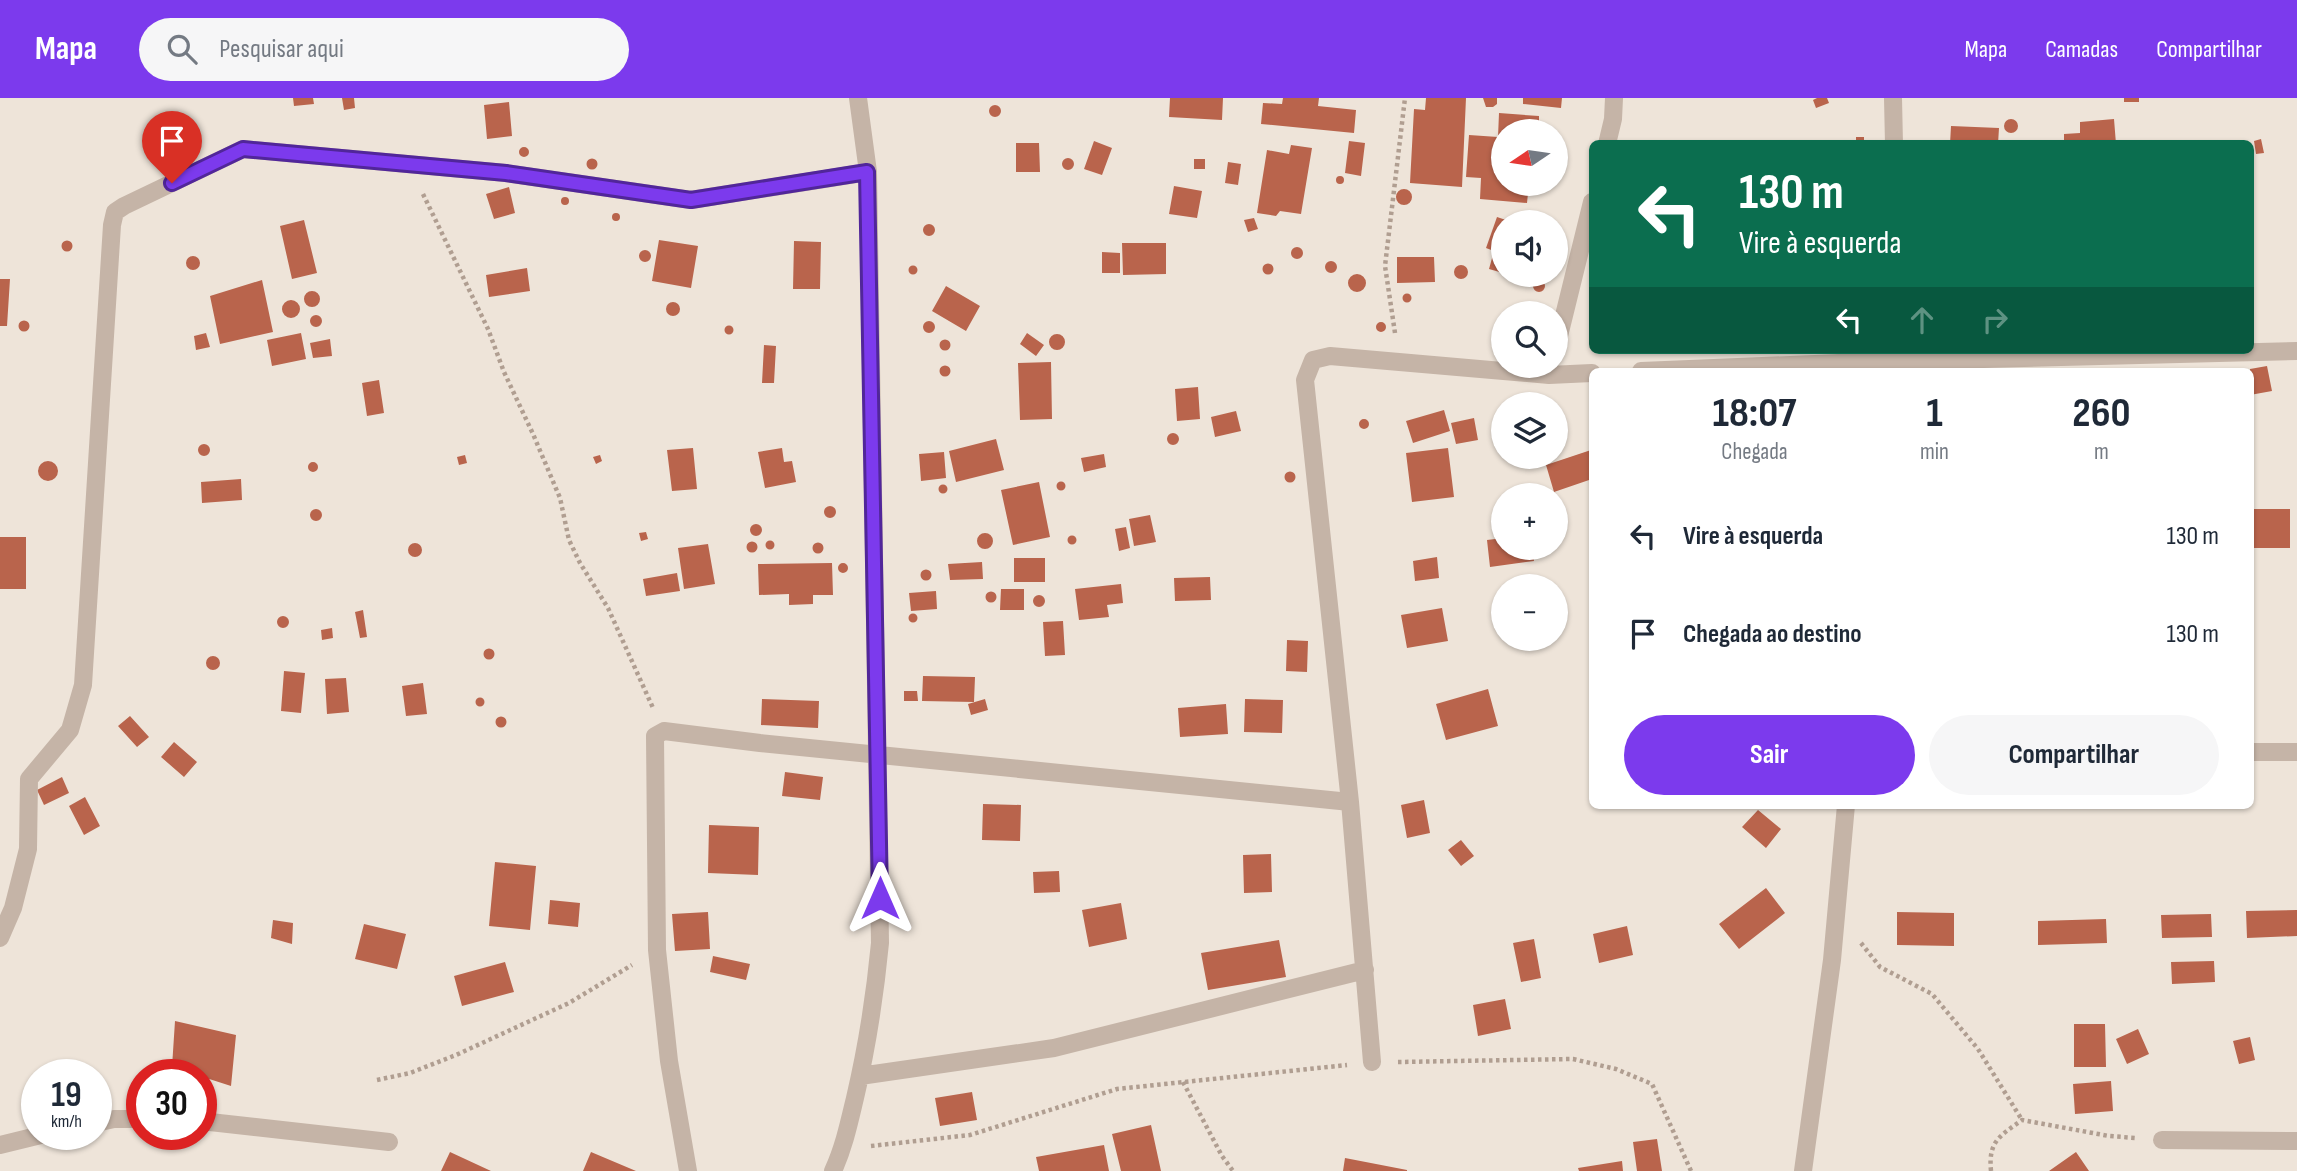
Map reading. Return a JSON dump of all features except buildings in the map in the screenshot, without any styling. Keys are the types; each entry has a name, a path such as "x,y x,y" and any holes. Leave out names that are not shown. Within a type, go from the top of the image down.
{"street":[{"path":"833,1171 843,1150 860,1076 874,998 880,943 867,172 859,98"},
{"path":"1608,140 1614,98"},
{"path":"1893,98 1894,140"},
{"path":"0,938 13,908 28,849 29,779 70,730 83,685 112,225 115,212 124,205 243,149 506,173 691,200 867,172"},
{"path":"1568,301 1589,214"},
{"path":"2254,352 2297,351"},
{"path":"1774,368 1863,366 1900,356 2059,354"},
{"path":"1372,1062 1350,802 1305,380 1313,360 1330,356 1491,367"},
{"path":"1568,371 1589,373"},
{"path":"688,1171 669,1061 657,950 653,749 655,736 664,731 1350,802"},
{"path":"2254,752 2297,752"},
{"path":"1803,1171 1832,960 1846,809"},
{"path":"860,1076 1054,1048 1365,970"},
{"path":"217,1123 389,1142"},
{"path":"0,1145 21,1140"},
{"path":"2162,1140 2297,1141"}],"path":[{"path":"1402,362 1391,316 1385,266 1405,98"},
{"path":"408,164 488,329 504,372 560,498 569,540 608,608 664,731"},
{"path":"1836,911 1880,967 1932,994 1978,1049 2022,1120"},
{"path":"377,1080 410,1073 456,1055 569,1003 657,950"},
{"path":"843,1150 970,1135 1117,1089 1372,1062 1573,1059 1616,1069 1652,1084 1691,1171"},
{"path":"1183,1082 1222,1156 1233,1171"},
{"path":"1991,1171 1989,1155 1998,1137 2022,1120 2109,1136 2162,1140"}],"route":[{"path":"172,183 243,149 506,173 691,200 867,172 880,898"}]}
